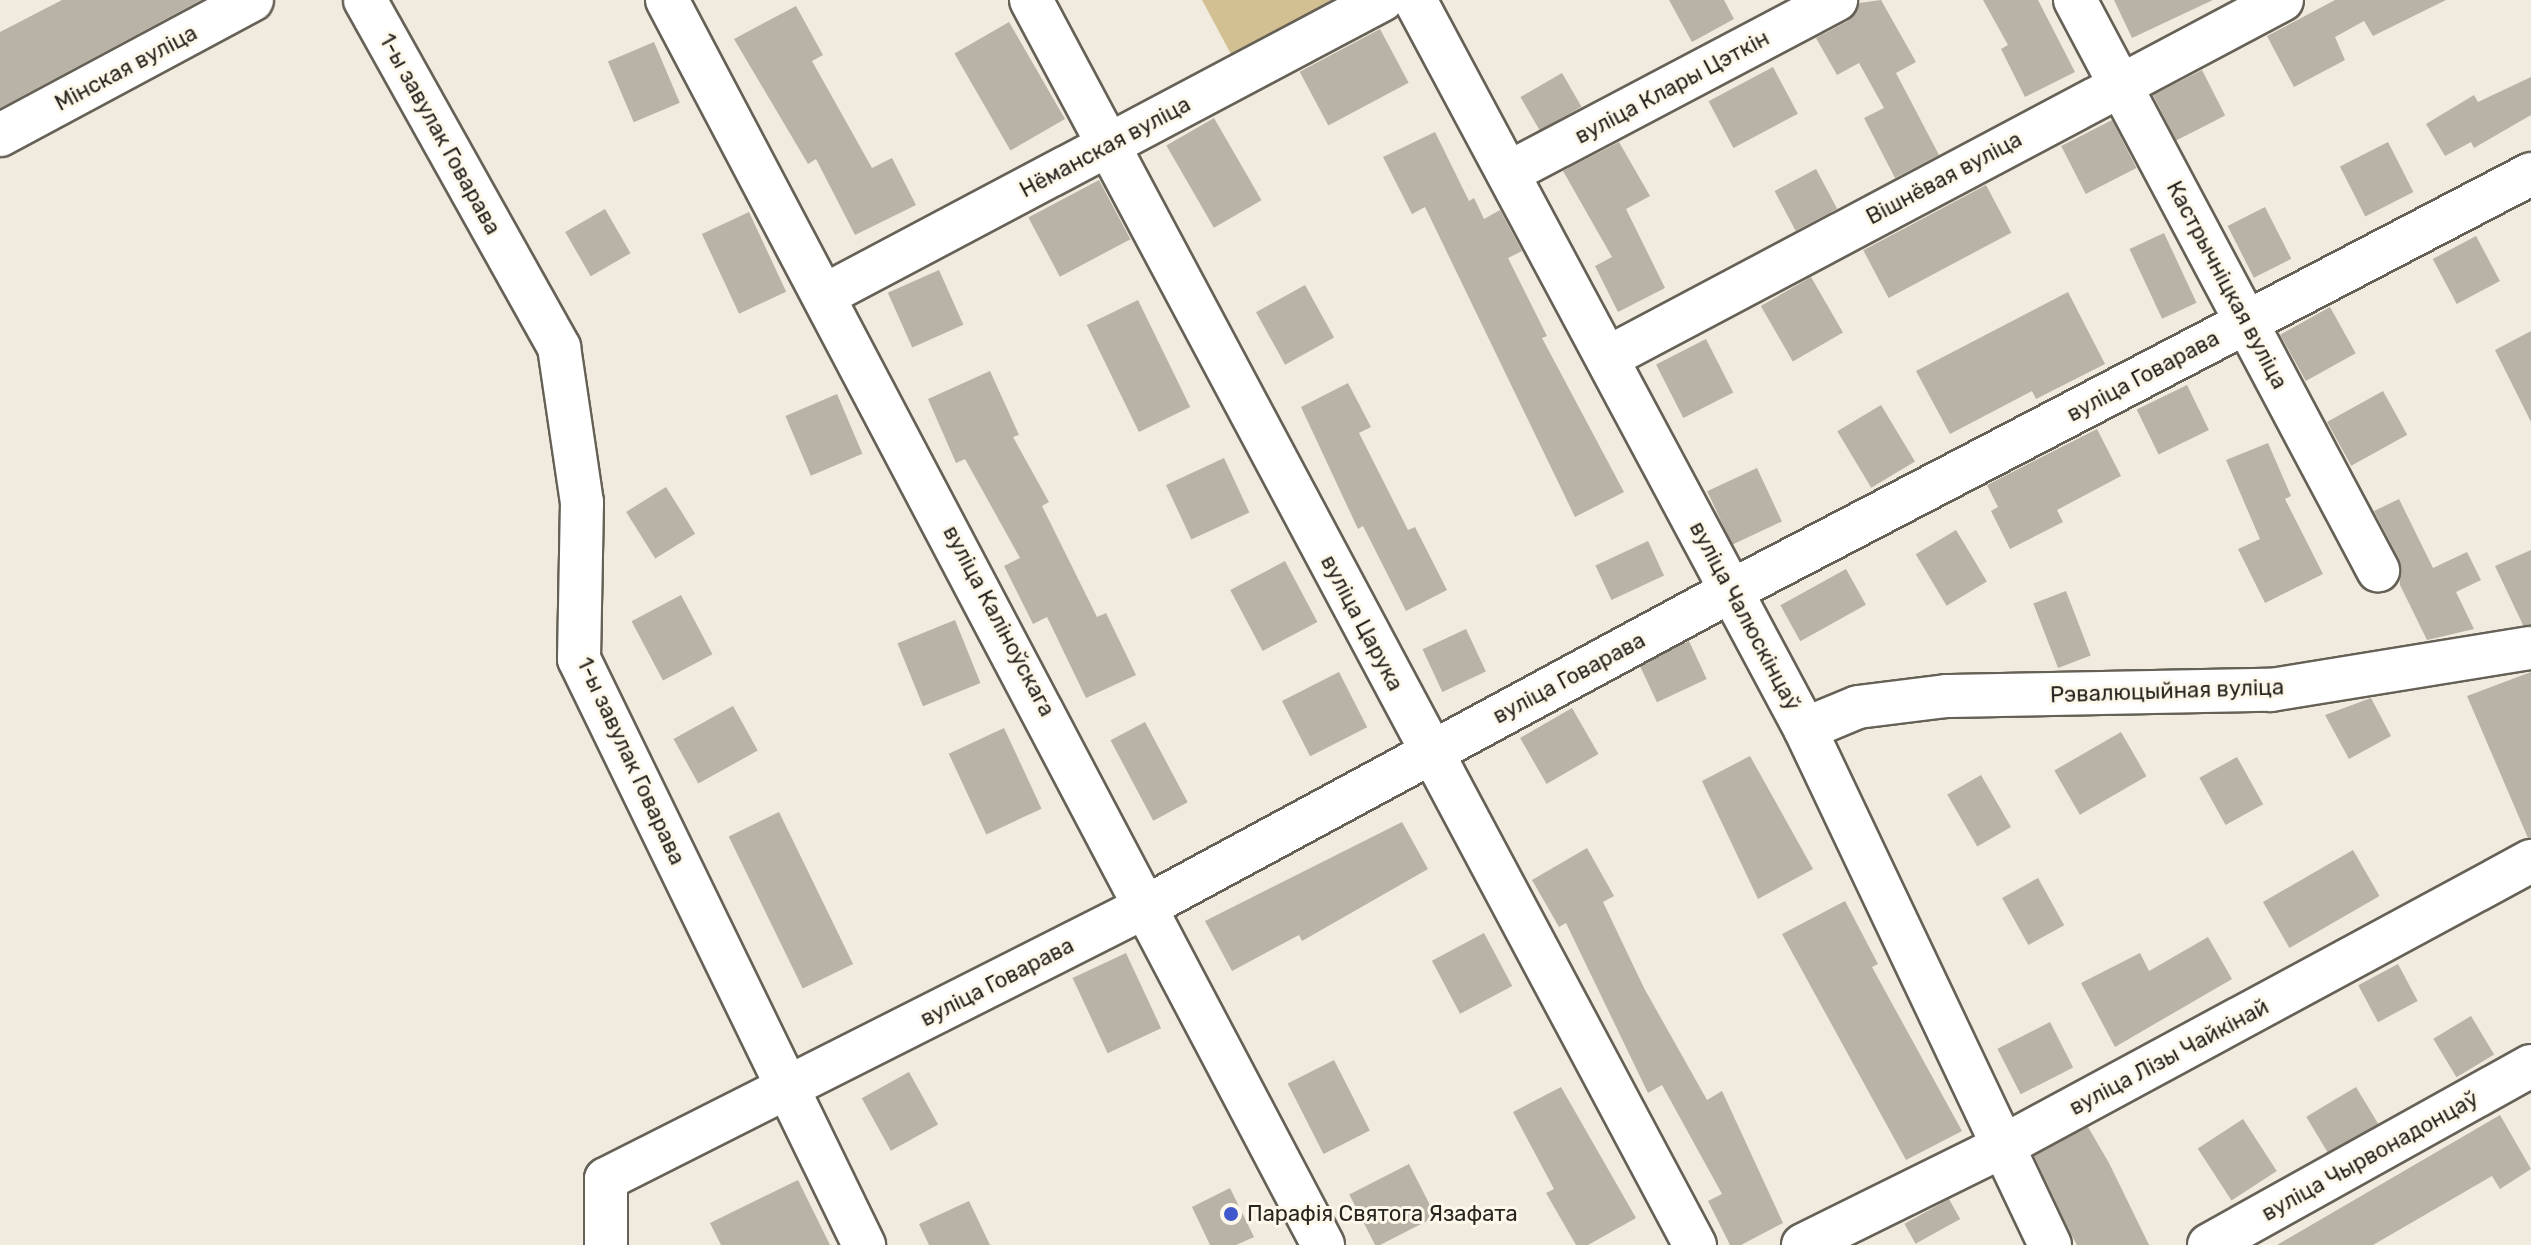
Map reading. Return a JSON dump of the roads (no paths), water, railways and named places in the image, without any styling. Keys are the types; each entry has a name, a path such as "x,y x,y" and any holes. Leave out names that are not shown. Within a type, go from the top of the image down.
{"street":[{"name":"Мінская вуліца","path":"0,135 252,0"},
{"name":"1-ы завулак Говарава","path":"365,0 559,347 582,502 579,659 864,1245"},
{"name":"вуліца Каліноўскага","path":"667,0 827,294 1149,905 1323,1245"},
{"name":"вуліца Царука","path":"1031,0 1695,1245"},
{"name":"Нёманская вуліца","path":"827,294 1382,0"},
{"name":"вуліца Чалюскінцаў","path":"1415,0 1805,729 2050,1245"},
{"name":"вуліца Клары Цэткін","path":"1508,173 1836,0"},
{"name":"Кастрычніцкая вуліца","path":"2075,0 2378,570"},
{"name":"Вішнёвая вуліца","path":"1607,358 2282,0"},
{"name":"вуліца Говарава","path":"606,1245 606,1179 1149,905 1731,591 2531,174"},
{"name":"Рэвалюцыйная вуліца","path":"1805,729 1858,707 1946,696 2271,690 2531,648"},
{"name":"вуліца Лізы Чайкінай","path":"1803,1245 2005,1145 2531,861"},
{"name":"вуліца Чырвонадонцаў","path":"2209,1245 2531,1066"}],"place":[{"name":"Парафія Святога Язафата","path":"1231,1214"}]}
